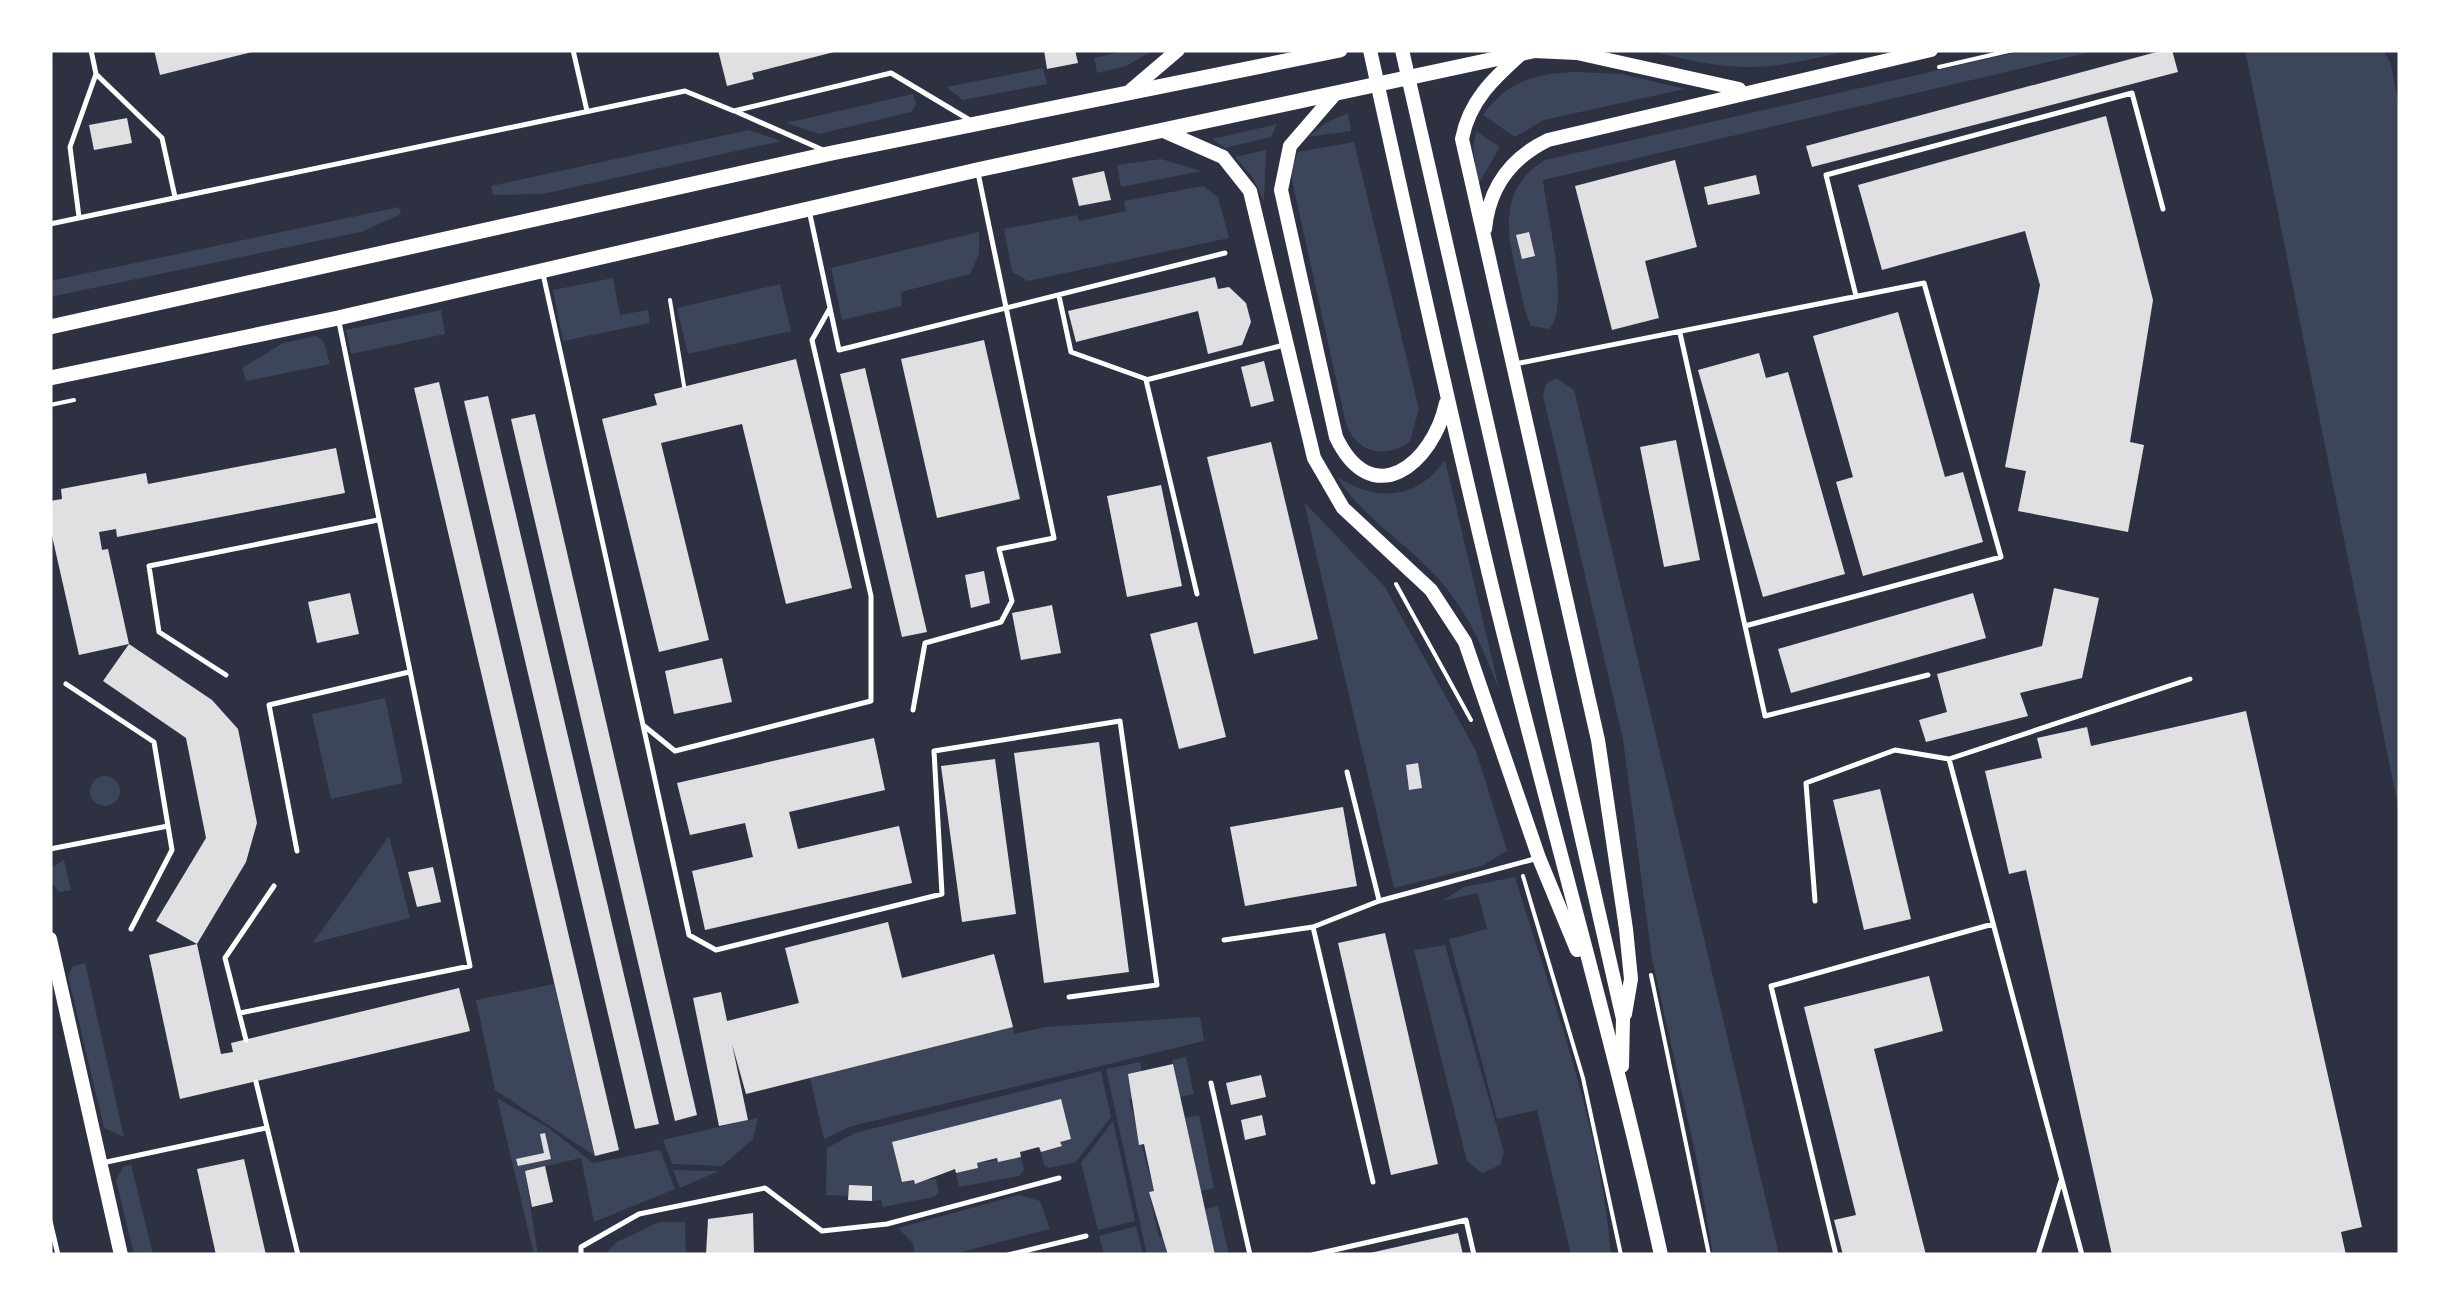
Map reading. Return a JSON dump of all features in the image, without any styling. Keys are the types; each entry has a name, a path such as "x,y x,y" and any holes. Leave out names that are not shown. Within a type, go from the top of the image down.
{"main road":[{"path":"50,327 832,154 1340,50"},
{"path":"50,378 338,318 808,207 1531,52"}],"street":[{"path":"1131,90 1178,50"},
{"path":"1370,50 1448,397 1597,999 1622,1077 1660,1255"},
{"path":"1402,50 1623,1020"},
{"path":"1486,250 1491,200 1508,170 1533,147 1564,134 1931,50"},
{"path":"1622,1077 1630,962 1598,740 1462,138 1465,123 1490,82 1531,52 1577,53 1748,91"},
{"path":"1335,94 1290,146 1281,190 1336,437 1356,466 1382,474 1401,471 1422,458 1434,442 1448,397"},
{"path":"1166,132 1223,157 1250,190 1314,458 1343,508 1431,590 1465,642 1539,858 1597,999"},
{"path":"50,939 121,1255"}],"lane":[{"path":"80,218 70,147 96,74 91,50"},
{"path":"572,50 587,111"},
{"path":"734,111 891,73 974,124"},
{"path":"96,74 162,138 175,197"},
{"path":"50,224 685,90 832,154"},
{"path":"1856,296 1826,175 2132,92 2163,209"},
{"path":"913,710 925,643 1001,622 1012,601 999,550 1054,538 977,170"},
{"path":"808,207 839,350 1225,253"},
{"path":"542,271 688,935 716,950 942,894 934,751 1120,721 1157,985 1069,998"},
{"path":"1511,365 1924,282 2001,556 1745,626"},
{"path":"1059,296 1071,352 1146,380 1287,345"},
{"path":"644,725 675,752 871,701 870,596 812,340 830,308"},
{"path":"240,1013 470,966 338,318"},
{"path":"1680,333 1765,716 1928,675"},
{"path":"1146,380 1197,594"},
{"path":"226,675 159,632 149,566 378,520"},
{"path":"297,851 270,705 409,672"},
{"path":"1815,901 1806,783 1895,750 1949,759 2190,680"},
{"path":"66,684 154,742 172,850 131,930"},
{"path":"1949,759 2082,1255"},
{"path":"1346,772 1379,901"},
{"path":"50,849 168,826"},
{"path":"1224,940 1313,927 1379,901 1539,858"},
{"path":"246,1040 225,958 274,886"},
{"path":"1836,1255 1771,986 1994,924"},
{"path":"1313,927 1372,1182"},
{"path":"256,1082 298,1255"},
{"path":"1211,1083 1250,1255"},
{"path":"102,1163 267,1128"},
{"path":"582,1255 582,1246 639,1214 765,1188 822,1231 888,1224 1059,1178"},
{"path":"2038,1255 2062,1178"},
{"path":"1312,1255 1466,1220 1474,1255"},
{"path":"50,1222 58,1255"},
{"path":"1008,1255 1086,1236"}],"path":[{"path":"1938,67 2013,50"},
{"path":"670,300 684,386"},
{"path":"50,406 74,400"},
{"path":"1394,580 1475,728"},
{"path":"1519,864 1582,1078 1620,1255"},
{"path":"1648,960 1709,1255"}],"shaded area":[{"path":"1127,50 1154,50 1126,66 1097,73 1094,58"},
{"path":"1852,50 1798,62 1735,67 1658,53"},
{"path":"2026,50 2100,50 1543,180 1558,301 1549,329 1531,326 1514,263 1509,214 1519,185 1545,160"},
{"path":"2245,50 2383,50 2391,64 2400,112 2400,816"},
{"path":"1043,68 1047,84 963,100 946,87"},
{"path":"1577,72 1621,74 1685,89 1544,120 1515,137 1483,115 1502,94 1524,81"},
{"path":"913,94 916,104 911,112 819,134 786,123"},
{"path":"1348,113 1351,131 1308,137 1327,122"},
{"path":"1277,124 1271,137 1225,148 1213,139"},
{"path":"749,130 781,141 543,194 493,195 491,186"},
{"path":"1476,131 1500,147 1478,185 1473,149"},
{"path":"1354,142 1419,409 1410,441 1382,452 1357,442 1346,424 1291,170 1298,152"},
{"path":"1266,150 1264,202 1253,178 1235,157"},
{"path":"1161,159 1201,171 1121,187 1117,165"},
{"path":"1203,186 1218,197 1229,238 1028,281 1012,272 1004,229 1077,215 1079,221 1126,211 1124,201"},
{"path":"399,207 401,214 361,232 50,297 50,281"},
{"path":"979,232 979,254 970,274 901,292 902,306 842,320 831,268"},
{"path":"613,278 620,315 648,310 650,323 563,341 553,290"},
{"path":"780,284 791,331 688,354 677,308"},
{"path":"441,310 445,334 351,354 346,330"},
{"path":"316,336 324,342 330,364 246,381 242,368 283,343"},
{"path":"1556,378 1574,390 1779,1255 1713,1255 1697,1161 1652,959 1623,739 1543,395 1546,384"},
{"path":"1445,460 1500,693 1480,644 1454,598 1431,571 1357,503 1337,477 1366,491 1395,493 1422,483"},
{"path":"1304,502 1385,587 1476,751 1507,851 1481,866 1394,888"},
{"path":"385,698 403,783 331,799 312,714"},
{"path":"105,776 119,785 120,791 111,805 105,806 91,797 90,791 99,777"},
{"path":"389,836 410,918 313,943"},
{"path":"64,860 71,890 59,892 50,881 50,868"},
{"path":"1515,877 1586,1111 1606,1207 1611,1255 1571,1255 1537,1110 1497,1119 1449,939 1487,929 1478,893 1442,901 1464,887"},
{"path":"1445,945 1504,1152 1500,1165 1482,1173 1467,1161 1414,950"},
{"path":"85,963 124,1137 104,1128 68,976 73,966"},
{"path":"554,984 595,1156 495,1090 476,1000"},
{"path":"1200,1017 1204,1041 852,1126 824,1139 810,1078 1013,1027 1014,1034 1045,1027"},
{"path":"1186,1057 1194,1094 1180,1097 1172,1060"},
{"path":"1140,1062 1142,1071 1134,1098 1129,1099 1154,1191 1149,1193 1159,1237 1164,1236 1168,1255 1147,1255 1106,1069"},
{"path":"1101,1071 1111,1117 1076,1162 1049,1168 1044,1165 1041,1152 1061,1147 1060,1142 892,1142 902,1182 936,1179 939,1192 934,1197 883,1207 881,1200 872,1201 872,1186 849,1185 848,1196 826,1195 827,1148 855,1133"},
{"path":"497,1098 549,1128 593,1163 660,1150 675,1189 594,1222 581,1158 525,1171 538,1255 534,1255"},
{"path":"1199,1115 1214,1188 1201,1191 1185,1118"},
{"path":"758,1118 753,1139 722,1166 672,1164 663,1140"},
{"path":"1113,1121 1135,1221 1098,1230 1081,1163"},
{"path":"1021,1157 1024,1170 1019,1176 959,1187 956,1173 978,1168 977,1163"},
{"path":"131,1164 153,1255 134,1255 116,1180 123,1167"},
{"path":"673,1170 719,1171 680,1188"},
{"path":"1019,1195 1040,1201 1050,1229 950,1255 915,1255 913,1243 898,1228"},
{"path":"1218,1206 1229,1255 1215,1255 1205,1209"},
{"path":"659,1222 685,1222 686,1255 604,1255 617,1242"},
{"path":"1136,1226 1143,1255 1104,1255 1099,1236"}],"building":[{"path":"154,50 256,50 256,51 160,75"},
{"path":"718,50 838,51 752,73 754,79 727,86"},
{"path":"1044,50 1075,50 1078,63 1047,69"},
{"path":"2172,50 2178,72 1812,167 1806,146"},
{"path":"2106,116 2153,300 2130,442 2144,445 2128,532 2018,511 2026,471 2005,467 2040,285 2025,231 1882,270 1858,185"},
{"path":"127,118 132,143 94,150 89,125"},
{"path":"1675,160 1697,247 1645,261 1659,318 1612,330 1575,186"},
{"path":"1104,171 1111,200 1079,206 1072,178"},
{"path":"1756,175 1760,194 1708,205 1704,187"},
{"path":"1529,232 1535,256 1522,259 1516,235"},
{"path":"1215,277 1218,289 1229,287 1246,303 1251,322 1242,345 1208,354 1198,311 1076,342 1068,311"},
{"path":"1898,312 1945,477 1963,472 1983,542 1863,576 1836,482 1853,477 1813,336"},
{"path":"984,340 1020,499 937,518 901,359"},
{"path":"1759,353 1766,378 1788,372 1845,574 1763,597 1698,370"},
{"path":"796,359 852,588 786,604 742,424 661,443 709,640 659,652 602,419 657,405 654,394"},
{"path":"1264,361 1274,401 1251,407 1241,367"},
{"path":"865,368 927,632 902,637 840,374"},
{"path":"439,382 619,1150 595,1156 414,388"},
{"path":"488,396 659,1124 635,1129 464,401"},
{"path":"535,414 697,1115 675,1121 511,419"},
{"path":"1676,440 1700,560 1664,567 1640,447"},
{"path":"1271,442 1318,639 1254,654 1207,457"},
{"path":"336,448 345,493 117,537 116,529 99,532 102,550 108,549 129,644 79,655 50,527 50,501 62,499 61,489 146,473 148,484"},
{"path":"1161,485 1182,586 1127,597 1107,496"},
{"path":"984,571 990,603 971,608 965,575"},
{"path":"2054,588 2099,598 2082,678 2020,693 2028,716 1926,742 1919,720 1947,712 1937,674 2042,646"},
{"path":"350,593 359,634 317,643 308,602"},
{"path":"1973,593 1986,638 1791,693 1778,649"},
{"path":"1052,605 1061,653 1021,660 1012,613"},
{"path":"1197,622 1226,737 1179,749 1150,634"},
{"path":"129,644 212,700 238,729 257,823 246,862 197,944 156,921 206,838 186,738 103,681"},
{"path":"722,658 732,702 674,714 665,671"},
{"path":"2246,711 2362,1227 2341,1232 2346,1255 2112,1255 2026,870 2009,874 1985,771 2042,758 2037,738 2087,727 2091,746"},
{"path":"874,738 885,790 789,812 798,849 899,826 912,883 705,930 692,871 753,857 745,823 690,835 677,783"},
{"path":"1099,742 1129,972 1044,983 1014,753"},
{"path":"995,759 1016,914 962,922 941,766"},
{"path":"1418,763 1422,788 1409,790 1406,765"},
{"path":"1880,789 1911,919 1864,930 1833,800"},
{"path":"1343,807 1357,886 1245,906 1230,827"},
{"path":"433,867 441,902 417,907 408,872"},
{"path":"888,922 902,978 994,954 1013,1027 746,1094 732,1044 748,1120 719,1126 693,998 721,992 727,1021 799,1003 785,948"},
{"path":"1385,933 1438,1164 1391,1175 1338,943"},
{"path":"197,944 221,1054 233,1052 231,1043 459,988 470,1031 180,1099 149,955"},
{"path":"1929,976 1943,1031 1874,1049 1926,1255 1843,1255 1834,1220 1856,1215 1804,1007"},
{"path":"1173,1064 1215,1255 1168,1255 1149,1192 1154,1191 1144,1144 1139,1145 1128,1074"},
{"path":"1261,1075 1266,1097 1231,1105 1226,1083"},
{"path":"1061,1099 1071,1139 1060,1142 1062,1146 1041,1152 1039,1147 1020,1152 1021,1157 977,1163 978,1168 956,1173 955,1169 915,1184 914,1180 902,1182 892,1142"},
{"path":"1262,1115 1266,1135 1245,1140 1241,1120"},
{"path":"545,1133 551,1159 518,1166 516,1159 544,1153 540,1134"},
{"path":"244,1159 266,1255 216,1255 197,1169"},
{"path":"545,1166 553,1202 532,1207 525,1171"},
{"path":"849,1185 872,1186 872,1201 848,1200"},
{"path":"753,1213 754,1255 706,1255 708,1219"},
{"path":"1458,1233 1463,1255 1370,1255 1370,1253"}]}
